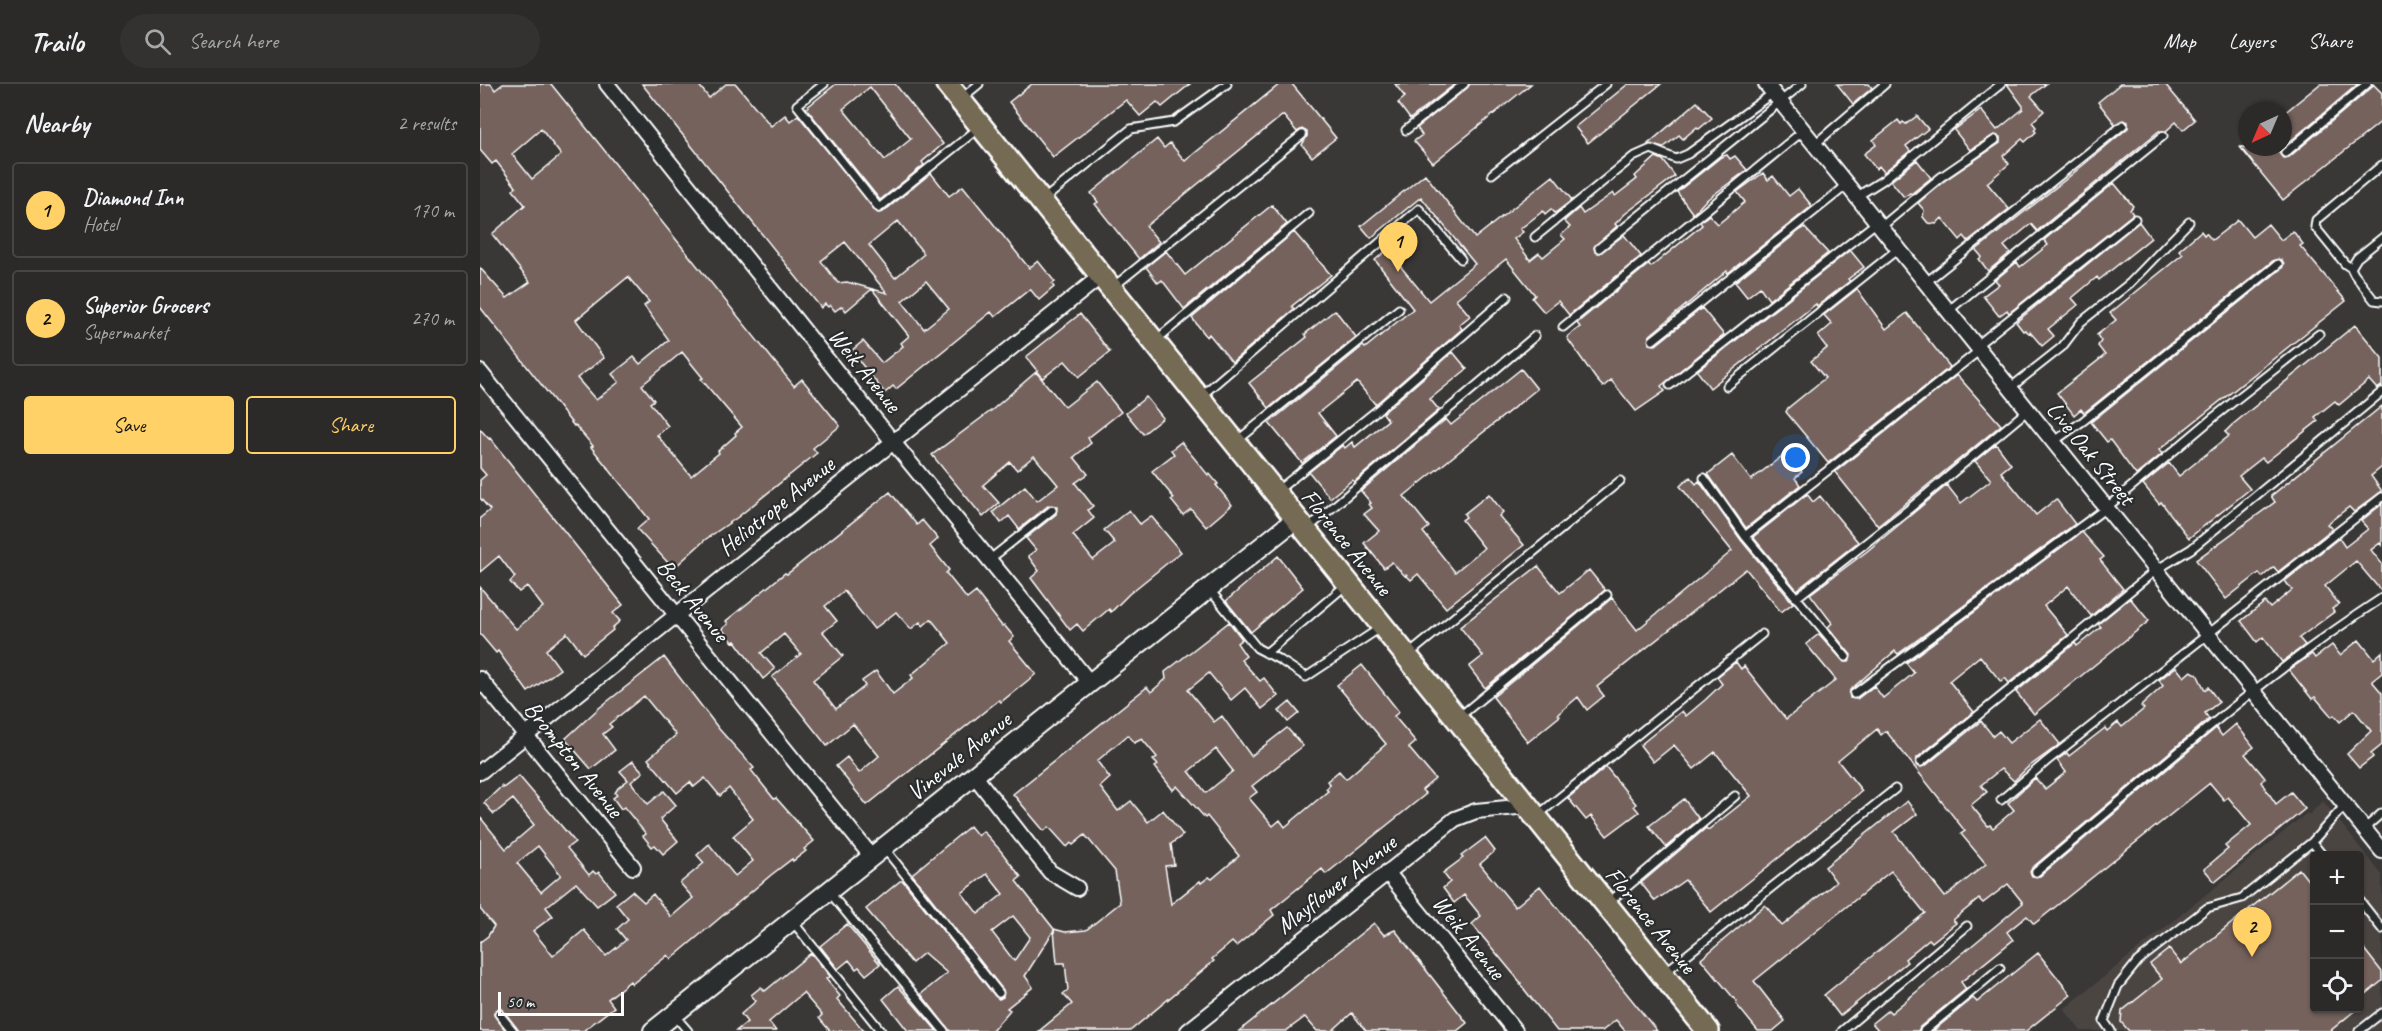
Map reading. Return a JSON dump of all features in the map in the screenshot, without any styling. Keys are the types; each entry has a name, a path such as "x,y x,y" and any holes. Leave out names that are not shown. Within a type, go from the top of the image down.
{"main road":[{"name":"Florence Avenue","path":"953,92 1708,1031"}],"street":[{"name":"Weik Avenue","path":"607,84 893,442 1090,683"},
{"name":"Live Oak Street","path":"1773,93 2382,851"},
{"name":"Heliotrope Avenue","path":"480,772 893,442 1106,282"},
{"name":"Beck Avenue","path":"480,372 676,615 878,852"},
{"name":"Vinevale Avenue","path":"653,1031 1209,588 1300,525"},
{"name":"Brompton Avenue","path":"480,679 633,867"},
{"path":"974,775 1050,872 1077,888"},
{"name":"Mayflower Avenue","path":"1188,1031 1455,819 1476,811 1531,811"},
{"name":"Weik Avenue","path":"1387,872 1514,1031"}],"lane":[{"path":"824,84 797,105 879,208 981,126"},
{"path":"953,92 979,84"},
{"path":"1041,202 1131,129 1174,122 1227,84"},
{"path":"1406,130 1464,84"},
{"path":"1492,174 1606,84"},
{"path":"1535,237 1633,157 1651,149 1676,159 1688,154 1773,93 1802,84"},
{"path":"1814,145 1885,84"},
{"path":"1856,197 1883,180 2001,84"},
{"path":"2292,147 2367,84"},
{"path":"1599,248 1773,93"},
{"path":"1925,283 2123,125"},
{"path":"1563,327 1803,131"},
{"path":"1106,282 1302,135"},
{"path":"1948,311 2163,136"},
{"path":"1670,385 1941,177 1995,140"},
{"path":"2382,165 2316,220 2315,227 2344,264 2351,268 2374,300 2382,301"},
{"path":"1653,340 1847,185"},
{"path":"1199,398 1419,209 1461,259"},
{"path":"1154,342 1309,213"},
{"path":"1745,536 2135,219"},
{"path":"2010,388 2062,347 2081,322 2130,283 2189,222"},
{"path":"2351,268 2357,258 2382,238"},
{"path":"1727,386 1898,249"},
{"path":"2054,442 2278,264"},
{"path":"1275,493 1381,407 1508,297"},
{"path":"1235,443 1399,309"},
{"path":"1854,694 2106,507 2319,334"},
{"path":"1300,525 1535,336"},
{"path":"1921,762 2156,570 2191,549 2382,392"},
{"path":"1796,598 1909,509 2028,410"},
{"path":"1704,478 1745,536 1846,657"},
{"path":"1406,656 1620,481"},
{"path":"2001,800 2382,497"},
{"path":"989,560 1052,510"},
{"path":"1266,653 1348,583"},
{"path":"1209,588 1257,648 1306,677 1382,627"},
{"path":"1457,719 1607,595"},
{"path":"2036,872 2253,690 2326,634 2382,598"},
{"path":"1531,811 1762,634"},
{"path":"1662,974 1896,789"},
{"path":"1606,904 1735,796"},
{"path":"2111,1031 2104,1022 2118,986 2138,961 2207,908 2242,898 2312,842 2345,805"},
{"path":"2364,829 2382,813"},
{"path":"2312,842 2320,851"},
{"path":"878,852 999,993"},
{"path":"828,891 944,1031"},
{"path":"2363,905 2382,929"},
{"path":"792,920 881,1031"},
{"path":"1842,1031 1967,926"},
{"path":"1924,1031 2000,968"},
{"path":"2359,1031 2382,1013"},
{"path":"499,1014 513,1031"},
{"path":"674,1014 688,1031"}],"shaded area":[{"path":"2323,801 2363,851 2310,851 2310,1013 2364,1013 2364,852 2382,875 2382,1031 2081,1031 2064,1009 2307,813 2309,815"}],"building":[{"path":"480,84 491,84 495,90 503,84 551,84 794,386 802,379 840,426 813,448 817,453 738,517 706,539 675,567 673,564 671,566 637,529 649,519 480,307 480,268 507,298 530,282 492,234 525,205 513,190 516,187 496,161 492,164 480,150","holes":["541,129 561,155 532,179 512,154","628,277 649,302 644,306 669,340 640,364 634,357 612,374 619,382 596,400 577,378 604,358 576,320","682,352 703,378 701,379 742,427 718,451 719,453 691,476 657,435 668,426 650,403 654,400 642,385"]},
{"path":"642,84 698,84 709,98 726,84 736,84 771,126 785,115 790,121 798,115 878,213 883,212 931,173 949,196 963,186 1029,268 1038,261 1055,282 1052,284 1054,287 1039,300 1030,289 995,317 991,312 896,389 893,386 885,393 851,351 863,341 882,363 903,346 901,343 909,336 872,289 846,311 842,306 835,311 830,305 828,307 825,304 821,308","holes":["898,221 924,254 895,278 869,245","845,242 887,293 847,282 838,283 821,261","926,281 949,309 924,329 902,301"]},
{"path":"836,84 895,84 943,144 922,162 924,165 880,200 806,108","holes":["870,87 911,139 885,160 843,109"]},
{"path":"1032,84 1190,84 1162,107 1157,102 1140,116 1126,100 1053,157 1009,102"},
{"path":"1280,84 1292,84 1336,138 1312,157 1302,145 1307,132 1302,129 1297,132 1283,115 1146,226 1159,242 1139,259 1095,204 1098,202 1091,193 1157,139 1164,148 1170,143 1185,161"},
{"path":"1395,84 1455,84 1410,119 1398,103 1405,97"},
{"path":"1470,84 1531,84 1433,163 1414,141 1422,135 1417,128"},
{"path":"1628,84 1661,84 1588,143 1575,127"},
{"path":"1837,84 1869,84 1872,88 1853,104"},
{"path":"2007,84 2046,84 2031,96 2044,111 2032,122 2036,127 2034,130 2036,132 2025,142 2022,139 2003,156 2009,164 1987,183 2009,209 1968,241 1964,236 1960,240 1942,218 1936,224 1928,223 1923,217 1924,210 1918,203 1944,181 2000,143 2000,137 1994,135 1970,150 1954,130 1981,110 1997,130 2023,109"},
{"path":"2120,84 2165,84 2195,120 2183,130 2176,122 2166,131 2159,131 2037,231 2031,224 2004,246 2010,253 1988,271 1979,259 1982,257 1976,250 2128,128 2128,122 2124,120 2115,124 2098,102"},
{"path":"2320,84 2358,84 2292,140 2292,107"},
{"path":"2373,84 2382,93 2382,121 2283,200 2247,156 2281,156 2283,158 2292,156"},
{"path":"1697,102 1712,118 1683,139 1679,135 1663,148 1648,144"},
{"path":"1917,116 1928,129 1906,146 1910,151 1884,172 1879,166 1876,169 1864,154 1876,145 1873,140 1898,120 1901,124 1903,122 1906,124"},
{"path":"1727,155 1730,159 1735,156 1747,170 1705,201 1693,214 1677,192 1721,157"},
{"path":"1656,157 1663,160 1675,176 1625,214 1615,224 1617,226 1594,247 1595,252 1600,253 1624,235 1641,256 1569,315 1558,301 1544,312 1532,298 1535,295 1506,259 1456,299 1470,316 1459,325 1462,329 1377,403 1375,404 1357,382 1318,413 1336,436 1302,463 1269,423 1363,346 1365,348 1413,309 1375,260 1387,250 1429,301 1475,264 1421,197 1371,238 1361,226 1425,174 1475,238 1553,176 1572,200 1555,213 1551,209 1545,214 1543,211 1520,229 1523,232 1514,239 1530,260 1539,253 1543,257 1565,239 1561,235 1570,227 1564,221 1579,208 1583,214 1613,193 1615,196 1637,179 1635,176"},
{"path":"1917,160 1931,178 1904,197 1891,181"},
{"path":"1763,173 1768,180 1773,176 1789,196 1798,189 1812,206 1728,273 1727,271 1649,336 1649,344 1656,345 1702,308 1724,335 1661,386 1665,391 1636,411 1611,380 1603,387 1567,338 1568,336 1580,327 1577,323 1649,264 1651,267 1702,225 1700,222 1709,215 1718,224 1745,202 1737,192"},
{"path":"2114,183 2133,206 2130,210 2133,214 2009,313 2007,310 1999,316 1983,296 1999,284 1995,280 2017,262 2020,267 2048,245 2044,240"},
{"path":"1272,205 1287,224 1184,309 1162,280 1158,283 1146,267 1166,251 1185,275"},
{"path":"2238,220 2252,237 2268,224 2281,240 2293,231 2303,244 2300,246 2346,301 2159,450 2162,454 2136,475 2110,440 2107,442 2091,422 2282,268 2284,264 2282,260 2274,260 2084,413 2081,409 2074,415 2057,393 2105,355 2098,346 2101,341 2097,335 2116,320 2110,313 2183,254 2179,250 2201,231 2212,240"},
{"path":"2139,222 2151,238 2099,280 2097,277 2072,298 2078,305 2048,329 2054,336 2042,346 2030,332 2023,331 2016,322"},
{"path":"1804,227 1828,253 1769,300 1760,287 1747,297 1735,282"},
{"path":"1294,232 1331,275 1292,306 1294,309 1232,362 1209,334 1207,337 1192,318"},
{"path":"1850,250 1864,267 1848,279 1850,281 1817,306 1816,304 1710,388 1697,371"},
{"path":"1857,289 1886,329 1907,313 1950,367 1828,463 1786,412 1825,378 1811,361 1827,348 1818,336 1832,324 1824,315"},
{"path":"1335,310 1356,337 1269,408 1249,383 1307,337 1305,334"},
{"path":"1080,314 1110,352 1079,377 1065,361 1043,378 1026,357"},
{"path":"2355,325 2382,358 2382,386 2377,389 2369,380 2339,405 2335,401 2315,417 2318,421 2266,462 2262,458 2239,476 2250,489 2189,538 2161,502 2159,504 2143,484 2169,463 2179,476 2229,436 2225,432 2232,425"},
{"path":"1453,352 1467,369 1430,399 1439,410 1354,482 1352,480 1330,498 1309,472 1343,445 1345,448 1352,442 1355,447 1388,420 1383,413"},
{"path":"1521,369 1537,389 1404,496 1429,527 1423,532 1455,572 1484,548 1462,520 1466,517 1464,514 1489,494 1503,512 1499,516 1524,545 1446,608 1418,574 1411,580 1392,562 1384,568 1364,543 1379,531 1364,514 1372,508 1369,504 1371,503 1361,491 1446,419 1451,425"},
{"path":"1036,372 1065,407 1097,382 1121,412 1088,438 1091,443 1074,457 1088,474 1075,483 1093,506 1088,510 1094,518 1073,535 1093,560 1115,543 1104,530 1129,510 1140,524 1151,516 1181,552 1129,594 1111,612 1109,609 1083,631 1077,624 1070,630 1031,578 1039,571 1028,556 1036,550 1026,538 1056,514 1057,507 1049,505 1019,529 1009,516 1001,523 993,512 1025,486 1037,501 1058,485 1034,456 1017,470 1010,462 983,485 999,503 983,517 932,455 992,410"},
{"path":"1957,375 2001,425 1878,526 1835,472"},
{"path":"1146,397 1163,418 1143,434 1126,413"},
{"path":"2382,406 2382,467 2371,476 2382,491 2354,512 2349,507 2327,524 2332,529 2278,572 2274,567 2262,577 2259,573 2226,599 2196,560 2275,502 2271,496"},
{"path":"480,429 490,438 623,605 613,613 620,621 612,628 613,630 583,654 567,633 546,650 560,669 528,692 498,651 496,653 480,634 480,587 516,629 543,607 527,586 519,592 510,582 515,577 499,556 480,572 480,518 490,510 480,498 480,480 486,475 480,468"},
{"path":"1181,442 1218,484 1216,485 1232,505 1206,527 1191,509 1183,515 1171,500 1174,498 1152,471 1174,454 1171,450"},
{"path":"1996,444 2011,464 2001,472 2036,515 2056,499 2075,524 1898,654 1895,651 1850,690 1850,698 1857,699 1874,686 1883,698 1914,673 1906,663 2082,532 2104,557 2100,560 2123,589 2091,616 2068,586 2044,606 2068,635 2009,683 2005,678 2001,682 1980,656 1949,681 1974,712 1917,758 1916,765 1925,766 1981,721 1993,736 1999,731 2009,743 2040,719 2060,744 2027,768 2014,781 2001,769 1981,785 1987,792 1971,805 1988,826 1993,828 2014,810 2008,803 2035,778 2045,789 2066,772 2057,760 2067,753 2069,756 2105,728 2107,731 2118,722 2122,727 2144,709 2141,706 2163,686 2159,680 2176,667 2184,677 2191,671 2197,674 2205,690 2208,687 2219,702 2205,713 2209,719 2032,868 2030,872 2032,876 2040,876 2216,728 2222,736 2236,724 2254,747 2245,754 2265,778 2261,782 2276,804 2291,792 2305,809 2215,882 2204,869 2228,849 2225,846 2251,825 2228,797 2224,800 2210,783 2034,924 2027,916 2007,932 2013,940 1961,982 1966,989 1918,1031 1879,1031 1872,1023 1888,1010 1891,1013 2023,903 2008,884 1983,903 1979,899 1953,920 1956,923 1932,942 1929,939 1905,959 1907,962 1840,1016 1824,995 1925,913 1891,871 1754,981 1785,1021 1773,1031 1758,1031 1701,959 1765,905 1782,926 1836,882 1825,867 1907,801 1917,814 1894,832 1945,897 1986,864 1961,834 1965,831 1886,731 1881,735 1877,729 1838,761 1862,791 1711,912 1685,880 1655,901 1641,883 1706,828 1708,830 1751,796 1715,752 1694,769 1674,745 1653,762 1640,745 1682,711 1686,716 1705,700 1722,684 1717,677 1736,662 1741,669 1744,666 1786,719 1836,680 1806,644 1819,634 1844,662 1849,662 1851,655 1828,627 1832,623 1810,594 1866,552 1947,485 1961,503 1991,480 1975,461"},
{"path":"1786,453 1802,472 1795,478 1800,485 1746,528 1708,474 1732,455 1751,480"},
{"path":"1690,477 1696,484 1699,481 1741,540 1793,603 1781,612 1746,569 1597,687 1604,696 1587,710 1578,697 1558,714 1560,716 1528,742 1493,697 1612,598 1637,630 1732,551 1680,486"},
{"path":"890,492 917,525 922,520 938,539 930,546 949,570 946,573 967,599 976,592 1002,626 1004,625 1014,637 1009,641 1036,674 1001,702 999,700 867,805 836,766 847,757 859,773 879,756 853,724 827,746 772,677 801,654 784,634 761,653 775,669 763,679 735,641 733,642 722,629 728,624 726,621 785,573 787,574","holes":["844,591 874,629 896,612 911,629 920,622 923,626 931,619 950,643 911,675 913,678 893,694 876,671 862,681 865,686 836,709 813,680 843,656 823,632 837,621 825,606"]},
{"path":"1807,494 1813,502 1820,496 1858,542 1797,590 1753,537"},
{"path":"2382,504 2382,546 2380,543 2371,550 2382,564 2382,592 2356,561 2325,586 2339,604 2332,609 2334,612 2299,638 2305,645 2282,662 2263,637 2257,642 2241,621 2265,602 2270,608 2292,590 2285,581 2339,538 2345,547 2368,529 2361,521"},
{"path":"1278,556 1303,588 1251,632 1226,601"},
{"path":"1538,566 1560,593 1589,570 1605,590 1485,688 1469,667 1483,656 1460,627"},
{"path":"2130,598 2149,621 2034,714 2016,692 2075,643 2077,646 2101,627 2098,624"},
{"path":"1229,622 1242,639 1237,643 1246,656 1241,660 1260,681 1264,678 1278,696 1262,709 1245,688 1231,700 1209,673 1188,690 1214,722 1222,716 1251,756 1287,728 1303,746 1252,786 1257,792 1249,798 1273,826 1280,820 1285,827 1328,791 1326,789 1330,785 1327,781 1339,771 1346,779 1386,744 1337,685 1362,665 1399,712 1394,716 1416,742 1409,748 1435,779 1422,790 1426,794 1326,874 1322,869 1292,893 1271,910 1274,915 1236,946 1232,942 1212,959 1214,961 1130,1031 1039,1031 1072,1004 1063,994 1068,990 1065,963 1057,963 1054,930 1025,976 1033,987 1007,1008 1010,1010 992,1031 950,1031 921,994 947,973 924,953 912,963 866,909 900,881 903,881 995,996 999,999 1003,997 1003,990 912,874 970,826 978,836 983,831 1000,850 1021,877 1016,881 1054,929 1065,932 1086,930 1120,903 1115,871 1085,835 1067,847 1049,827 1044,831 1013,794 1147,687 1151,692 1166,679 1165,672","holes":["1128,735 1134,743 1142,739 1157,757 1153,760 1158,765 1155,767 1173,790 1177,786 1205,818 1207,816 1239,856 1212,879 1209,877 1201,883 1200,881 1171,904 1165,866 1174,865 1171,844 1183,835 1163,810 1148,822 1131,801 1118,811 1100,787 1110,778 1097,761","1216,749 1233,771 1206,793 1189,771","987,874 1003,894 978,914 962,893","1013,916 1030,937 1014,961 992,932"]},
{"path":"2359,640 2374,659 2382,652 2382,673 2372,681 2382,693 2382,745 2371,754 2373,757 2359,768 2347,754 2371,731 2354,710 2340,722 2334,715 2332,717 2315,697 2312,699 2289,670 2312,654 2315,658 2332,645 2340,655"},
{"path":"664,657 719,729 754,768 751,770 774,799 776,798 814,841 804,849 806,851 771,875 671,959 668,955 632,984 630,981 608,999 614,1007 583,1031 519,1031 499,1008 494,1015 506,1031 480,1031 480,942 488,936 494,926 480,909 480,817 506,849 534,825 513,799 494,814 484,803 502,786 503,788 519,776 575,842 567,848 589,875 593,871 596,874 599,872 615,892 597,906 576,883 546,907 553,916 533,931 553,956 584,930 606,956 626,940 617,929 628,919 616,904 632,891 644,902 653,894 671,917 693,898 680,883 704,863 697,855 709,844 735,876 753,861 733,836 753,819 729,788 720,796 705,778 694,787 690,782 677,793 648,759 676,735 644,696 609,724 612,727 603,734 615,750 591,769 565,739 599,708","holes":["538,846 561,875 541,892 517,863"]},
{"path":"1290,702 1299,713 1288,722 1279,711"},
{"path":"633,761 643,772 631,782 648,804 664,791 676,805 660,819 678,841 663,854 655,845 652,847 643,836 646,834 624,807 621,809 613,798 617,795 615,793 618,788 628,780 620,771"},
{"path":"1606,767 1636,804 1634,806 1639,812 1607,836 1591,816 1586,820 1568,798"},
{"path":"1684,799 1699,819 1666,847 1649,826"},
{"path":"1485,838 1495,851 1480,864 1515,907 1540,886 1657,1031 1625,1031 1616,1020 1602,1031 1557,1031 1472,924 1481,916 1464,895 1454,903 1443,888 1450,882 1443,873"},
{"path":"2299,869 2310,883 2310,1013 2352,1013 2330,1031 2129,1031 2121,1022 2122,1011 2162,979 2150,964 2169,949 2181,964"},
{"path":"1374,923 1384,935 1395,930 1467,1023 1457,1031 1366,1031 1352,1013 1332,1031 1317,1031 1305,1017 1286,1031 1239,1031"},
{"path":"847,924 880,964 866,975 859,967 856,969 849,960 838,969 820,946"},
{"path":"2364,949 2382,972 2382,981 2364,996"},
{"path":"811,953 830,976 826,979 840,996 837,999 864,1031 830,1031 819,1018 822,1015 803,993 769,1022 776,1031 736,1031 747,1022 741,1014 756,1001 751,995 761,987 765,991"},
{"path":"2038,953 2071,995 2026,1031 1933,1031 1973,998 1977,1002"},
{"path":"898,986 937,1031 908,1031 883,999"}],"place":[{"name":"Diamond Inn","path":"1398,272"},
{"name":"Superior Grocers","path":"2252,957"}]}
